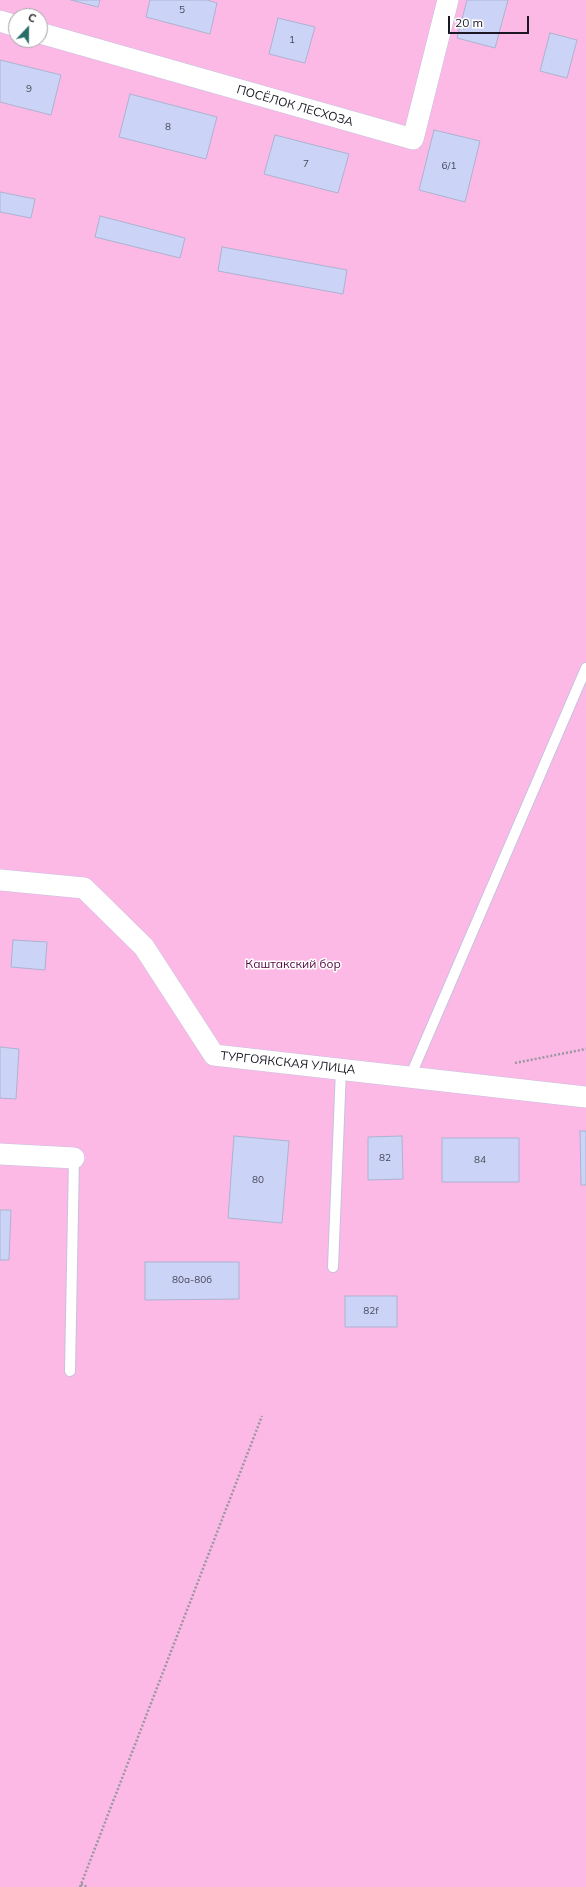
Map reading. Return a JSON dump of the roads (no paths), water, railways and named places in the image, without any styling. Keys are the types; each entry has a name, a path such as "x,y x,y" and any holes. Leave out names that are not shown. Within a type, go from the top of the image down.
{"street":[{"name":"ПОСЁЛОК ЛЕСХОЗА","path":"48,35 412,139 448,0"},
{"name":"ТУРГОЯКСКАЯ УЛИЦА","path":"0,880 84,888 144,947 214,1055 586,1097"},
{"path":"0,1154 74,1158"}],"lane":[{"path":"410,1077 586,668"},
{"path":"333,1267 341,1069"},
{"path":"70,1371 74,1158"}],"park label":[{"name":"Каштакский бор","path":"293,964"}]}
